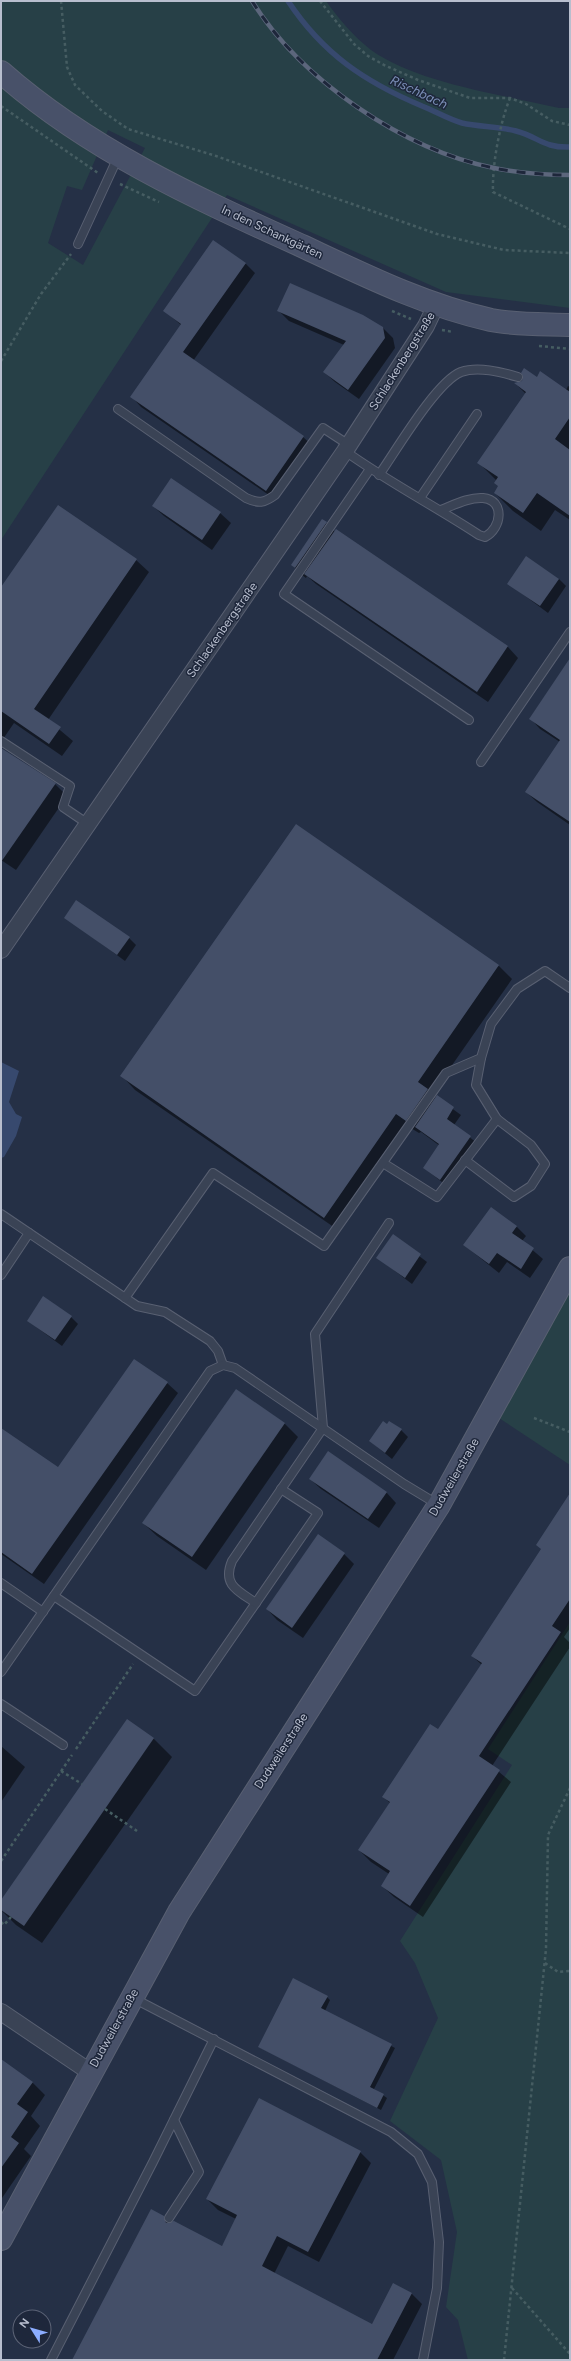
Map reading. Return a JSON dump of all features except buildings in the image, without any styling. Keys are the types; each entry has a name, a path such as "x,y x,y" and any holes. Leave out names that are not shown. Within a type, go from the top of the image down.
{"main road":[{"name":"In den Schankgärten","path":"1,72 54,115 118,156 246,220 400,291 436,305 492,320 570,325"},
{"name":"Dudweilerstraße","path":"1,2239 131,1997 205,1869 439,1505 570,1268"}],"street":[{"name":"Schlackenbergstraße","path":"1,950 347,448 426,326 436,305"},
{"path":"1,2012 90,2072"}],"lane":[{"path":"78,244 118,156"},
{"path":"379,475 440,389 453,376 473,370 498,372 518,377"},
{"path":"118,409 246,498 256,503 266,502 275,495 323,428 370,469 485,537 493,533 498,526 498,509 492,501 485,498 470,500 441,510"},
{"path":"420,498 476,414"},
{"path":"370,469 284,594 469,720"},
{"path":"481,762 570,632"},
{"path":"1,741 70,786 63,807 88,824"},
{"path":"465,1160 514,1197 531,1186 545,1164 531,1145 497,1119 476,1085 481,1058 491,1024 516,989 545,971 570,988"},
{"path":"125,1298 213,1172 324,1246 446,1074 481,1058"},
{"path":"383,1163 437,1197 497,1119"},
{"path":"1,1214 138,1306 165,1312 210,1341 218,1350 223,1365"},
{"path":"256,1603 237,1590 230,1583 227,1572 232,1561 323,1428 315,1334 389,1223"},
{"path":"1,1275 29,1233"},
{"path":"1,1672 210,1371 223,1365 235,1368 404,1484 439,1505"},
{"path":"54,1596 195,1691 318,1513 281,1489"},
{"path":"1,1583 43,1612"},
{"path":"1,1704 63,1745"},
{"path":"131,1997 391,2132 418,2154 432,2182 439,2242 438,2288 423,2360"},
{"path":"51,2360 214,2039"},
{"path":"169,2218 199,2172 174,2120"}],"path":[{"path":"61,1 67,66 75,85 102,111 128,129 216,156 437,234 504,250 570,253"},
{"path":"320,1 354,44 368,56 384,64 418,80 470,98 510,98 526,104 552,121 570,125"},
{"path":"510,98 505,110 493,179 493,192 570,229"},
{"path":"1,361 41,294 78,244"},
{"path":"534,1418 570,1432"},
{"path":"61,1771 82,1784"},
{"path":"504,2360 545,1964 548,1835 570,1788"},
{"path":"105,1809 137,1831"},
{"path":"1,1922 4,1925 11,1917"},
{"path":"545,1964 558,1972 570,1971"},
{"path":"512,2287 570,2354"}],"green space":[{"path":"1,1 326,1 358,39 371,50 412,71 487,93 559,108 570,108 570,308 446,292 227,195 1,540","holes":["108,130 145,148 83,265 48,243 67,186 82,190"]},
{"path":"570,1290 570,1465 499,1418"},
{"path":"570,1622 570,2360 468,2360 458,2320 446,2307 457,2232 441,2160 390,2121 438,2018 415,1963 400,1941 512,1765 488,1749"}],"water":[{"path":"1,1062 19,1071 9,1102 16,1114 22,1117 16,1136 4,1157 1,1158"}],"waterway":[{"name":"Rischbach","path":"288,1 301,20 331,51 364,76 401,97 462,123 509,129 524,133 553,146 570,147"}],"railway":[{"path":"252,1 273,30 298,58 326,84 391,128 425,145 460,159 494,168 551,175 570,175"}]}
